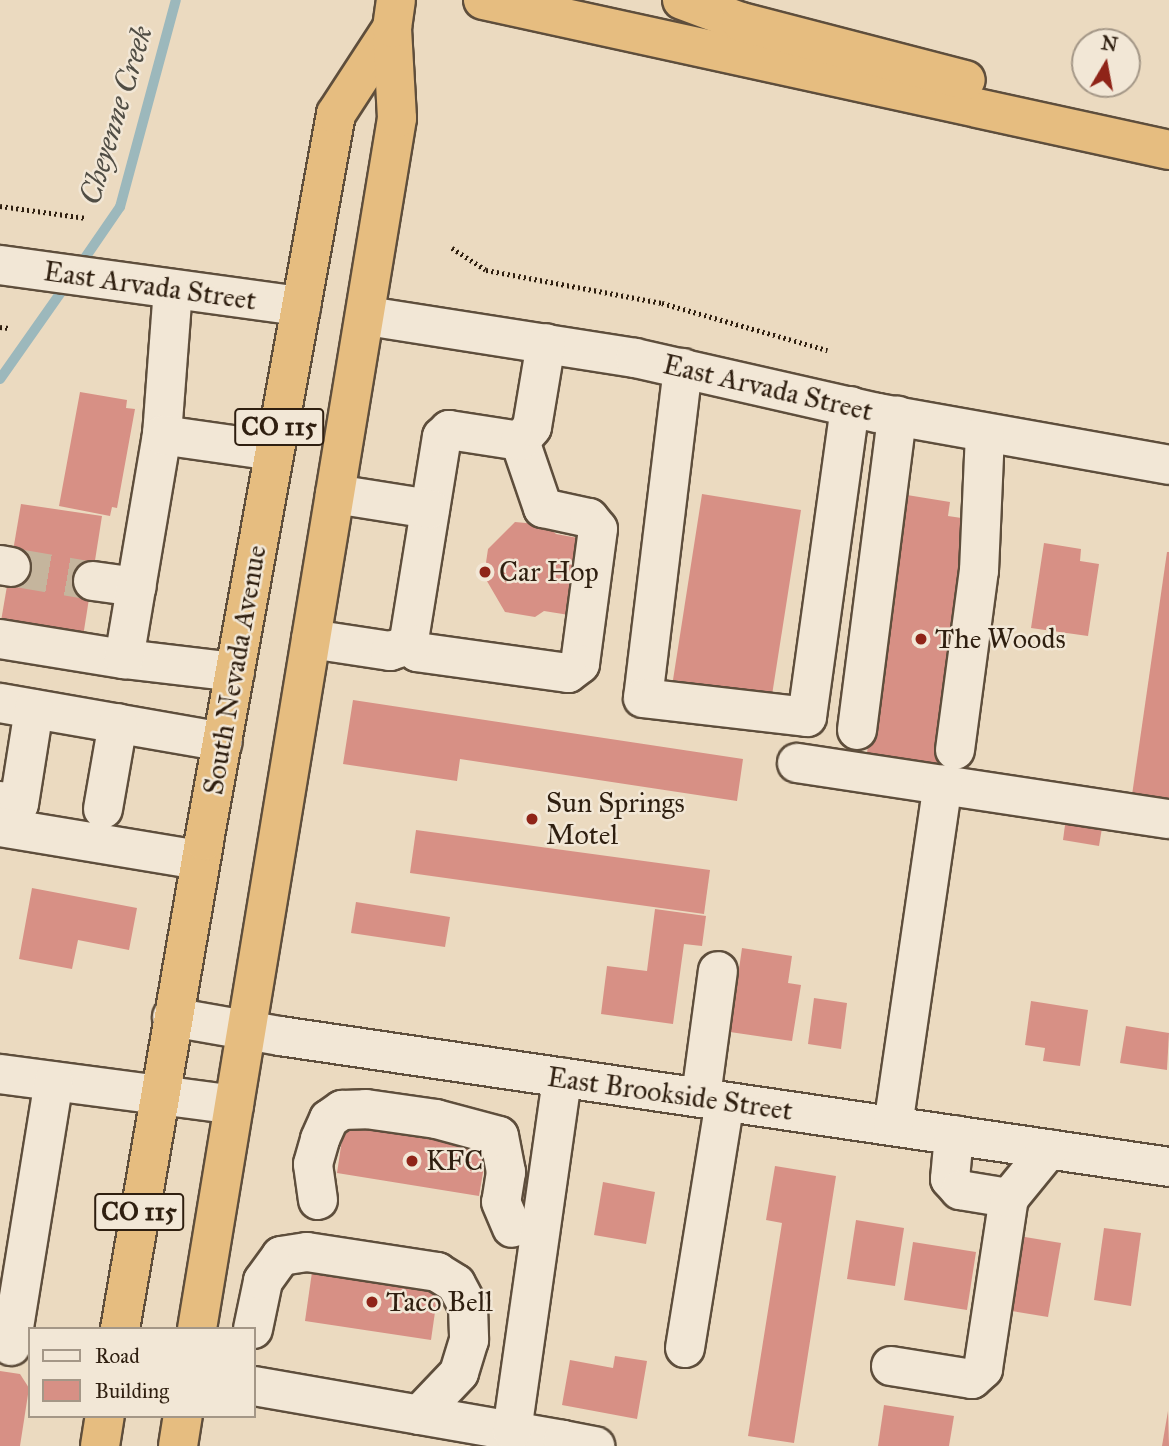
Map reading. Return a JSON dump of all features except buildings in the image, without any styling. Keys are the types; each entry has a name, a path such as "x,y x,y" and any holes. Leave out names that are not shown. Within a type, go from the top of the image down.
{"highway":[{"path":"483,0 1169,150"},
{"path":"682,0 741,22 987,86 1169,143"},
{"name":"South Nevada Avenue","path":"120,1327 172,1017 336,114 394,14"},
{"name":"South Nevada Avenue","path":"197,1327 367,316 397,118 394,14"},
{"path":"178,1446 183,1418"}],"street":[{"name":"East Arvada Street","path":"14,267 300,306"},
{"path":"124,659 162,435 173,289"},
{"name":"East Arvada Street","path":"367,316 683,368 897,416 1169,465"},
{"path":"520,441 532,427 546,344"},
{"path":"683,368 643,698 807,718 850,406"},
{"path":"857,730 897,416"},
{"path":"449,430 520,441 543,508 589,518 598,528 580,664 568,673 417,652 409,640 442,437 449,430"},
{"path":"893,1126 979,571 985,433"},
{"path":"162,435 274,451"},
{"path":"335,494 430,509"},
{"path":"93,581 136,587"},
{"path":"0,639 124,659 235,672"},
{"path":"312,639 390,651 412,644"},
{"path":"0,801 19,804 17,706 223,742"},
{"path":"103,808 118,723"},
{"path":"797,763 949,767 1169,819"},
{"path":"0,827 200,860"},
{"path":"685,1348 713,1099 718,971"},
{"name":"East Brookside Street","path":"172,1017 246,1031 1169,1167"},
{"path":"0,1074 234,1105"},
{"path":"512,1431 562,1078"},
{"path":"14,1346 54,1081"},
{"path":"317,1200 313,1164 329,1119 342,1110 366,1109 436,1119 499,1136 506,1172 500,1202 512,1228"},
{"path":"954,1135 950,1179 960,1190 1009,1199"},
{"path":"891,1366 972,1379 983,1368 1009,1199 1049,1149"},
{"path":"254,1327 263,1281 281,1256 307,1252 436,1272 456,1284 468,1307 469,1340 458,1373 419,1415"},
{"path":"256,1386 573,1444"}],"path":[{"path":"0,206 86,218"},
{"path":"452,248 486,270 662,303 827,350"},
{"path":"0,327 9,328"}],"waterway":[{"name":"Cheyenne Creek","path":"78,268 120,207 176,0"},
{"name":"Cheyenne Creek","path":"0,379 69,281"}],"tunnel":[{"path":"11,567 93,581"}],"place":[{"name":"Car Hop","path":"485,572"},
{"name":"The Woods","path":"921,639"},
{"name":"Sun Springs Motel","path":"532,819"},
{"name":"KFC","path":"412,1161"},
{"name":"Taco Bell","path":"372,1302"}]}
